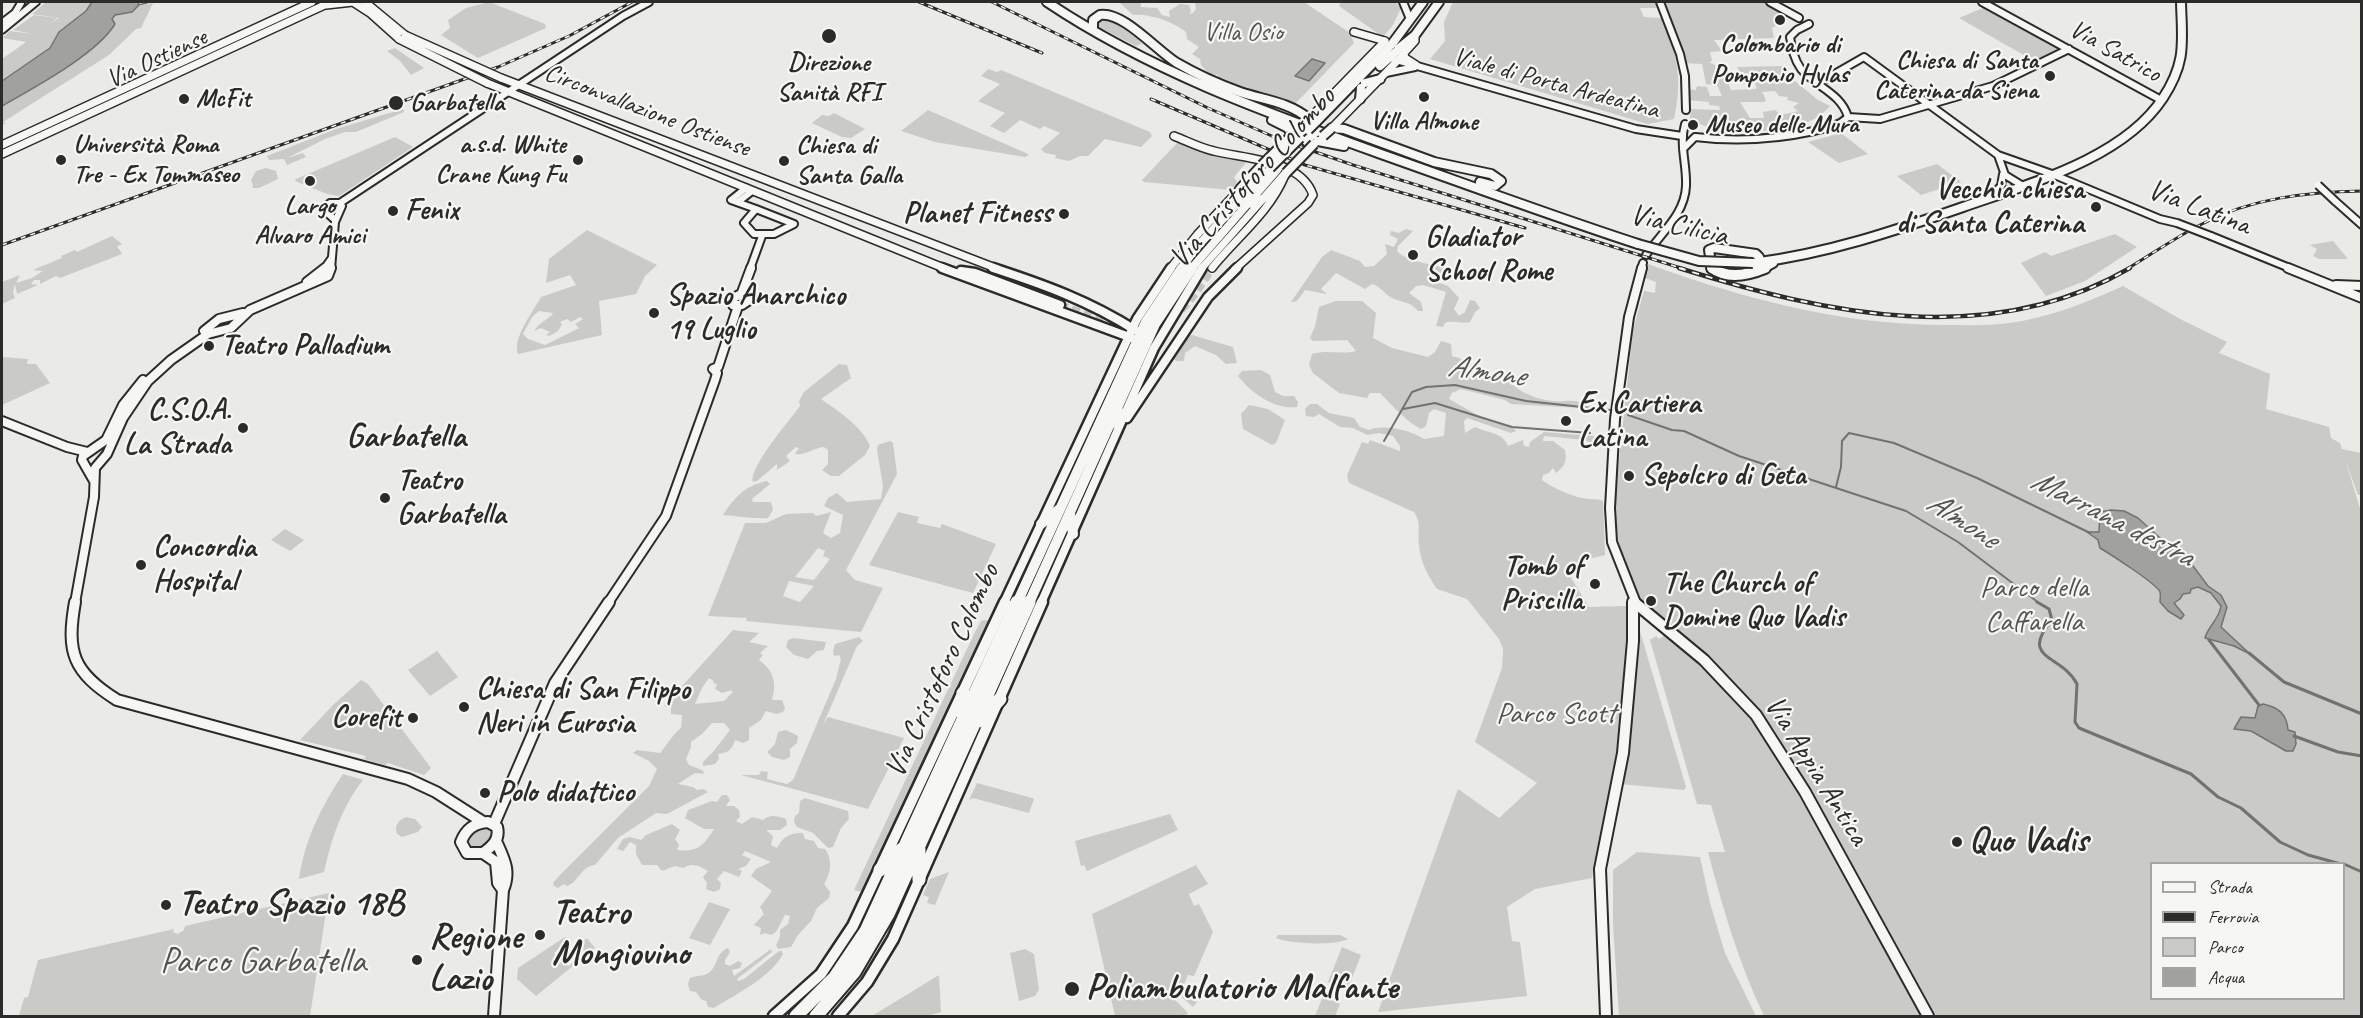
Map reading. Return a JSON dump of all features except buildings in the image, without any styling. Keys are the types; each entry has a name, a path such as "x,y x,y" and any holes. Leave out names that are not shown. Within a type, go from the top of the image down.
{"main road":[{"name":"Via Ostiense","path":"2,145 312,2"},
{"name":"Via Ostiense","path":"2,154 331,2"},
{"path":"317,8 339,2 353,2 402,37"},
{"path":"364,2 402,37"},
{"path":"1047,2 1095,33 1201,84 1313,132"},
{"path":"1055,2 1093,27 1343,146 1406,168 1470,185"},
{"path":"1395,47 1398,33 1423,2"},
{"path":"1395,47 1415,35 1439,2"},
{"path":"2021,184 2045,179 2109,146 2141,121 2162,100 2179,59 2177,37 2182,24 2181,2"},
{"path":"1093,27 1094,18 1106,12 1119,15 1151,44 1178,63 1246,93 1298,112 1313,132"},
{"path":"1354,32 1395,47 1405,58 1419,66"},
{"name":"Circonvallazione Ostiense","path":"402,37 515,84 1033,283 1069,294 1108,313 1140,338"},
{"name":"Circonvallazione Ostiense","path":"402,37 503,91 1020,298 1140,338"},
{"name":"Via Cristoforo Colombo","path":"1313,132 1337,91 1360,80 1395,47"},
{"name":"Via Cristoforo Colombo","path":"1190,262 1201,243 1276,170 1360,80 1395,47"},
{"name":"Via Cristoforo Colombo","path":"842,1015 882,960 1073,534 1140,338 1169,268 1203,227 1240,189 1276,170 1313,132 1360,99 1383,76 1386,56"},
{"path":"1337,91 1360,80 1383,76"},
{"path":"1360,80 1360,99"},
{"path":"1201,84 1215,97 1281,124 1313,132 1344,129 1437,162 1491,174 1498,177 1501,182 1497,186 1491,186 1431,167"},
{"name":"Via Cilicia","path":"1313,132 1431,167 1638,242"},
{"name":"Via Cilicia","path":"1313,132 1699,261 1777,260 1854,244 2021,184"},
{"path":"1109,425 1138,404 1178,339 1208,297 1234,270 1308,203 1313,195 1310,183 1299,175 1253,158 1209,150 1174,135"},
{"path":"1212,268 1228,247 1272,200 1282,185 1276,170"},
{"name":"Via Cristoforo Colombo","path":"774,1017 809,987 844,941 963,693 1095,405 1140,338 1175,311 1196,277 1264,198 1276,170"},
{"name":"Via Cilicia","path":"1754,260 1828,246 2021,184"},
{"path":"1240,189 1242,204 1264,198"},
{"name":"Via Cristoforo Colombo","path":"1125,413 1140,338 1148,318 1190,262 1242,204"},
{"path":"1201,243 1203,227"},
{"path":"1754,260 1756,254 1714,248 1709,250 1708,254 1712,269 1737,277 1777,260"},
{"path":"1169,268 1190,262 1196,277"},
{"path":"956,272 975,273 1060,305"},
{"path":"1148,318 1175,311"},
{"path":"1095,405 1109,425"},
{"path":"1109,425 1125,413"},
{"name":"Via Cristoforo Colombo","path":"816,1017 913,845 1065,510 1109,425"},
{"path":"1041,524 1065,510 1073,534"},
{"path":"963,693 968,724 1000,699"},
{"path":"880,870 913,845 919,880"},
{"path":"809,987 830,993 842,1015"},
{"name":"Via Cristoforo Colombo","path":"796,1017 830,993"}],"street":[{"path":"2,23 17,11 21,2 35,2"},
{"path":"2,30 23,15 35,2"},
{"path":"216,327 219,319 234,318 328,276 332,268 332,217 339,207 503,91 649,2"},
{"path":"1403,2 1410,19"},
{"path":"1605,1017 1605,950 1599,876 1623,753 1633,641 1633,601 1612,542 1610,508 1615,420 1629,317 1644,259 1677,214 1685,199 1682,136 1686,111 1682,60 1660,2"},
{"path":"1770,2 1809,24 1794,32 1790,40 1794,58 1800,69 1843,103 1848,117"},
{"name":"Via Satrico","path":"1987,2 2162,100"},
{"path":"1683,149 1695,138 1738,143 1768,141 1835,126 1848,117 1878,119 1993,86 2069,49"},
{"name":"Viale di Porta Ardeatina","path":"1386,56 1636,129 1682,136"},
{"path":"1817,84 1864,57 1998,155 2003,174 2001,186 1997,190"},
{"name":"Viale di Porta Ardeatina","path":"1383,76 1419,66"},
{"name":"Via Latina","path":"1998,155 2052,174 2160,219 2211,236 2361,298"},
{"path":"2003,174 2021,184"},
{"path":"2316,182 2361,225"},
{"name":"Circonvallazione Ostiense","path":"735,201 749,190"},
{"name":"Circonvallazione Ostiense","path":"735,201 794,224 778,234 762,236"},
{"path":"332,217 323,211 325,206 333,202 339,207"},
{"path":"100,460 95,470 93,503 70,638 77,664 95,686 113,698 136,706 408,779 431,789 466,812 488,823 498,832 496,841 483,853 471,854 465,851 461,842 466,832 475,825 488,823 508,794 541,710 555,683 666,516 717,373 720,357 738,306 748,300 747,297 741,295 762,236 749,231 744,225 746,219 756,209"},
{"path":"2330,285 2358,286"},
{"path":"2,421 67,447 87,452 98,447 107,439 148,381 171,360 216,327 230,328 234,318"},
{"path":"83,462 93,464 106,456 115,427"},
{"path":"67,447 83,462 94,481"},
{"path":"98,447 108,450"},
{"path":"83,462 87,452"},
{"name":"Via Appia Antica","path":"1633,601 1704,660 1756,715 1805,792 1928,1017"},
{"path":"466,812 466,832"},
{"path":"494,1017 503,890 509,867 496,841"},
{"path":"483,853 496,862 498,883 503,890"}],"green space":[{"path":"46,2 92,2 86,11 59,32 50,48 2,81 2,59 26,42 2,38 10,31 33,34 13,30 34,15 57,18 51,23 59,18 32,14"},
{"path":"489,2 545,24 546,28 478,58 441,35 450,28 448,20 466,8"},
{"name":"Villa Osio","path":"1141,2 1141,7 1157,8 1162,15 1170,17 1169,11 1180,4 1189,5 1191,11 1189,14 1193,13 1196,9 1195,2 1304,2 1350,33 1354,43 1293,106 1216,78 1219,75 1209,74 1201,65 1200,59 1192,54 1199,47 1187,39 1186,32 1161,19 1146,15 1133,15 1120,3"},
{"path":"1341,2 1395,2 1401,8 1393,25 1383,37 1339,6"},
{"path":"1453,2 1656,2 1659,8 1640,8 1644,17 1663,18 1672,43 1678,79 1674,119 1648,124 1430,59 1445,41 1444,22"},
{"path":"1663,2 1765,2 1785,16 1785,20 1772,28 1774,38 1714,40 1722,51 1710,52 1712,61 1709,62 1715,65 1718,77 1726,78 1731,90 1756,89 1756,85 1749,76 1741,76 1737,67 1783,66 1784,72 1818,100 1830,106 1820,115 1795,127 1752,131 1705,126 1690,120 1691,109 1720,110 1719,106 1709,105 1709,102 1687,100 1686,89 1696,90 1697,86 1707,87 1710,96 1722,96 1717,85 1706,84 1702,64 1685,63","holes":["1775,91 1779,96 1788,97 1787,100 1799,103 1793,107 1798,111 1781,115 1775,110 1763,112 1764,118 1750,118 1740,102 1764,102 1766,100 1762,92"]},
{"path":"153,3 141,28 136,29 109,55 3,122 6,123 2,125 2,106 47,80 112,29 115,24 112,19 115,15 132,12 138,6"},
{"path":"1987,8 2060,49 2034,61 1959,18"},
{"path":"1102,15 1124,22 1142,44 1136,46 1099,27 1096,22"},
{"path":"395,48 424,68 411,75 400,61 387,51"},
{"path":"988,69 997,72 1001,70 1150,132 1152,136 1141,147 1105,139 1088,156 1080,156 1069,161 1055,158 1056,155 1045,153 1041,149 1060,133 1044,126 1040,129 1020,120 1004,133 990,126 1005,113 978,101 1000,84 981,76"},
{"path":"403,109 404,112 356,132 345,132 325,139 287,158 303,153 306,157 287,165 284,159 269,160 267,156 336,129"},
{"path":"928,110 1029,155 1025,157 935,142 901,131"},
{"path":"834,113 865,129 851,138 842,137 812,123 822,115 829,116"},
{"path":"1841,133 1868,154 1839,163 1808,142"},
{"path":"395,137 413,147 339,196 327,194 295,181 296,179"},
{"path":"1179,141 1249,159 1234,177 1237,182 1231,190 1144,182 1142,180"},
{"path":"1937,164 1961,182 1921,195 1897,176"},
{"path":"266,168 276,171 278,179 259,188 252,188 251,180 256,171"},
{"path":"1406,229 1413,231 1398,246 1397,251 1413,260 1448,268 1452,272 1449,275 1433,277 1434,281 1448,286 1459,298 1454,309 1459,316 1465,312 1470,300 1475,301 1480,308 1470,322 1448,322 1443,327 1436,326 1446,292 1423,285 1416,286 1409,293 1421,302 1423,311 1418,311 1409,304 1389,296 1375,285 1372,284 1365,289 1336,273 1321,289 1327,294 1305,290 1297,301 1291,302 1322,257 1331,250 1360,261 1365,267 1374,266 1387,254 1385,244 1394,247 1398,239 1390,235 1391,231 1399,233"},
{"path":"587,230 657,265 645,276 636,294 599,301 602,335 518,354 518,340 541,297 576,285 570,275 546,283 549,259","holes":["539,311 553,313 534,331 541,328 550,332 546,335 549,336 558,331 562,324 560,322 567,319 571,322 580,317 583,319 575,324 579,328 545,345 528,339 523,334 532,317"]},
{"path":"2115,234 2137,247 2085,281 2046,296 2021,263 2045,252 2051,256"},
{"path":"112,236 122,244 117,246 122,254 60,278 56,276 40,284 40,280 34,280 31,284 38,285 17,294 15,284 13,292 15,298 2,304 2,282 20,275 16,283 32,278 43,271 33,270"},
{"path":"2333,241 2348,259 2319,259 2313,256 2317,249 2310,245"},
{"name":"Parco della Caffarella","path":"1648,264 1757,299 1794,308 1869,320 1946,325 1994,325 2039,317 2068,309 2123,286 2180,319 2227,342 2219,353 2270,374 2266,409 2329,427 2331,438 2340,443 2342,449 2361,453 2361,495 2358,495 2345,459 2362,515 2361,1016 1932,1016 1808,786 1774,730 1724,673 1640,601 1626,567 1614,527 1614,508 1633,330 1644,291 1655,293 1656,282 1645,278"},
{"name":"Parco Scott","path":"1336,301 1362,301 1376,313 1373,338 1392,348 1428,357 1435,352 1441,341 1451,344 1452,356 1472,363 1487,378 1497,373 1509,374 1509,381 1529,395 1547,400 1573,401 1585,405 1581,408 1511,404 1505,400 1461,389 1452,393 1449,399 1486,420 1512,426 1516,431 1511,433 1467,418 1464,421 1465,433 1475,427 1499,435 1508,446 1523,440 1524,446 1529,447 1530,442 1544,432 1606,437 1607,442 1600,446 1584,440 1544,436 1543,441 1553,441 1565,450 1566,457 1565,463 1556,473 1553,468 1549,473 1543,475 1542,480 1574,496 1603,501 1605,555 1565,568 1589,607 1626,606 1627,675 1619,743 1592,878 1535,889 1507,907 1512,941 1520,942 1527,996 1378,1012 1458,789 1499,818 1537,783 1475,742 1502,668 1503,649 1499,639 1467,599 1437,589 1421,557 1419,524 1414,512 1349,483 1347,475 1362,442 1368,444 1370,440 1400,451 1400,446 1393,436 1379,433 1367,435 1353,428 1340,427 1319,414 1314,417 1306,416 1305,409 1310,404 1317,404 1329,413 1354,418 1360,427 1369,430 1397,429 1424,439 1444,436 1446,413 1434,409 1429,413 1426,426 1421,429 1404,417 1380,393 1370,393 1367,398 1339,393 1313,373 1309,365 1312,354 1356,351 1347,340 1313,341 1310,338 1319,307"},
{"path":"1192,335 1233,347 1237,363 1226,364 1216,355 1195,346 1185,353 1184,361 1177,361 1169,357 1183,338"},
{"path":"2,357 28,359 27,364 36,364 50,383 2,405"},
{"path":"839,364 847,365 851,378 821,399 861,432 870,446 865,455 839,476 831,476 822,470 828,464 828,450 824,447 795,454 799,448 796,447 786,456 790,461 777,470 777,464 753,482 753,475 763,455 800,406 799,401 804,392"},
{"path":"1261,370 1270,375 1275,392 1283,396 1294,396 1298,402 1297,407 1280,406 1264,399 1238,376 1242,371"},
{"path":"1249,405 1268,409 1285,420 1276,443 1272,445 1243,429 1241,414"},
{"path":"890,441 893,443 897,474 846,570 855,580 883,588 861,632 746,621 747,618 708,616 745,523 766,523 786,514 813,513 816,516 831,512 823,533 831,538 840,533 843,515 824,506 828,498 837,493 847,502 881,499 883,486 878,445","holes":["818,548 825,551 823,556 830,559 814,580 795,577","789,581 814,586 800,602 783,596"]},
{"path":"767,481 770,484 752,499 753,502 771,502 773,510 768,518 723,515 741,493"},
{"path":"898,512 919,517 917,523 940,528 942,524 996,544 973,593 869,565"},
{"path":"285,529 304,540 290,551 271,540"},
{"path":"987,620 990,623 975,649 862,892 854,890 975,632 981,621"},
{"path":"1636,628 1639,628 1686,787 1684,790 1620,784"},
{"path":"733,630 759,633 749,642 768,646 760,653 763,655 759,660 768,668 773,678 772,700 782,700 785,708 783,712 776,714 766,711 761,720 749,728 749,740 743,743 735,740 729,750 718,754 719,759 715,764 703,766 703,762 730,730 724,723 712,723 691,742 686,759 689,765 702,770 705,774 695,773 678,784 708,792 667,814 656,813 618,838 595,865 586,868 571,884 567,886 564,884 558,888 554,886 553,883 560,875 649,786 657,769 649,761 633,753 637,750 660,753 681,728 682,715 671,714 671,708 664,706","holes":["709,678 714,681 713,683 717,684 715,689 722,693 732,690 732,693 724,701 695,704"]},
{"path":"1665,635 1714,677 1737,701 1773,748 1922,1016 1764,1016 1732,936 1708,852 1725,852 1711,805 1697,804 1650,640 1656,636 1659,639"},
{"path":"859,637 863,641 857,646 823,725 828,717 904,738 868,809 741,775 759,775 761,771 768,772 767,779 787,784 793,780 836,679 841,659 839,655 834,656 835,644"},
{"path":"793,638 826,642 824,650 817,651 808,659 794,655 786,647 788,640"},
{"path":"437,651 458,677 430,696 408,670"},
{"path":"361,680 368,684 431,768 424,775 388,763 385,765 364,759 366,756 300,740 334,704"},
{"path":"786,730 798,736 797,743 790,749 790,757 784,760 772,757 767,752 775,744 778,732"},
{"path":"343,774 363,780 338,824 324,872 299,879 305,850 315,824"},
{"path":"977,783 1034,799 1029,813 973,798 969,800"},
{"path":"722,795 727,795 730,800 726,806 734,806 739,810 740,817 736,821 742,824 752,817 763,820 774,816 786,819 787,825 780,830 766,830 773,836 771,845 777,848 787,836 803,833 805,839 814,841 818,848 825,849 828,853 830,866 824,884 830,892 829,898 817,908 811,921 791,947 778,949 776,945 780,937 780,930 788,924 790,916 785,915 776,932 771,935 765,933 760,935 761,928 754,925 764,914 760,907 772,891 751,876 756,869 771,862 745,851 742,855 751,859 746,866 738,869 742,871 739,877 724,871 717,879 721,883 720,889 714,892 706,889 707,883 703,877 708,871 699,866 690,865 683,868 675,866 662,871 657,865 642,865 636,854 636,845 630,842 623,851 617,849 623,839 630,837 641,840 646,835 672,824 680,830 675,839 679,845 677,850 684,851 699,847 714,829 704,829 685,818 688,810 712,801 717,802"},
{"path":"805,798 848,811 849,819 841,828 833,847 828,848 813,833 797,827 794,822 795,816 799,813 800,801"},
{"path":"1170,814 1178,830 1087,871 1084,865 1081,866 1075,841"},
{"path":"406,817 415,819 422,827 418,832 402,837 397,834 396,826"},
{"path":"484,827 492,831 489,842 478,848 471,847 468,841 471,834"},
{"path":"1637,852 1700,857 1710,903 1725,953 1756,1016 1619,1016 1613,925 1613,870"},
{"path":"1196,865 1208,884 1189,894 1194,906 1199,904 1213,932 1194,976 1188,975 1182,989 1179,989 1197,1002 1193,1007 1176,992 1166,991 1166,997 1173,998 1188,1013 1185,1016 1115,1016 1092,914"},
{"path":"949,872 935,905 927,903 929,897 923,895 930,879"},
{"name":"Parco Garbatella","path":"329,893 310,1016 19,1016 24,998 28,997 38,960 174,929 173,932 178,934 184,930 185,926"},
{"path":"709,902 730,909 710,945 689,938"},
{"path":"1278,935 1340,935 1348,939 1333,943 1302,943 1276,938"},
{"path":"565,937 568,940 554,953 569,966 584,950 579,946 587,938 595,948 536,996 517,979 518,968"},
{"path":"1342,947 1361,955 1347,991 1328,982"},
{"path":"728,948 730,952 725,964 730,966 738,961 742,963 740,968 732,970 734,976 771,949 772,952 737,979 738,981 744,979 779,951 783,954 771,970 752,984 714,1008 708,1007 706,1001 702,1000 696,992 690,991 688,984 690,978 710,972 721,953"},
{"path":"1025,949 1034,954 1039,990 1035,996 1019,1001 1010,953"},
{"path":"939,975 941,1012 927,1016 872,1016"},
{"path":"1323,996 1340,1004 1335,1016 1315,1016"}],"water":[{"path":"92,2 138,2 139,5 132,12 115,15 112,19 115,24 106,36 79,59 2,106 2,81 50,48 59,32 86,11"},
{"path":"1312,59 1325,63 1309,81 1295,76"},
{"path":"2124,511 2138,518 2160,538 2181,550 2208,586 2221,595 2227,607 2221,627 2250,654 2234,646 2205,638 2221,606 2211,593 2198,587 2191,589 2190,593 2183,594 2174,603 2184,615 2181,619 2168,611 2160,602 2160,592 2157,588 2100,548 2098,540 2087,532 2099,532 2100,512"},
{"path":"2263,704 2281,712 2288,730 2295,732 2296,744 2293,751 2286,751 2251,731 2234,729 2241,717 2255,718 2258,706"}],"waterway":[{"name":"Almone","path":"138,5 147,3"},
{"name":"Almone","path":"1384,441 1412,392 1426,387 1455,385 1526,401 1610,410"},
{"path":"1403,409 1435,403 1512,427 1590,433"},
{"name":"Almone","path":"1628,415 1672,430 1684,431 1739,456 1906,511 1958,542 2039,603"},
{"name":"Marrana destra","path":"1836,487 1841,467 1842,441 1849,433 1894,443 1977,478 2090,533"},
{"name":"Almone","path":"2037,602 2049,609 2052,620 2039,643 2041,650 2070,674 2077,684 2075,722 2079,728 2191,774 2218,797 2241,808 2280,842 2308,855 2334,862"},
{"path":"2209,640 2259,705"},
{"name":"Marrana destra","path":"2249,653 2284,682 2362,714"},
{"path":"2294,736 2338,752 2362,756"},
{"name":"Almone","path":"2345,864 2362,872"}],"tunnel":[{"path":"1149,327 1160,324 1179,312 1212,268"},
{"path":"1060,305 1103,321 1130,327"}],"railway":[{"path":"2,245 498,67 569,36 632,2"},
{"path":"919,2 1042,53"},
{"path":"992,2 1208,108 1281,140 1353,165 1684,269"},
{"path":"1151,99 1305,165 1525,228"},
{"path":"2127,269 2192,229 2240,208 2300,195 2362,191"},
{"path":"1679,268 1792,299 1849,310 1907,316 1964,316 2021,309 2076,293 2130,268"}],"place":[{"name":"Colombario di Pomponio Hylas","path":"1780,20"},
{"name":"Direzione Sanità RFI","path":"829,36"},
{"name":"Chiesa di Santa Caterina da Siena","path":"2050,76"},
{"name":"Villa Almone","path":"1424,97"},
{"name":"McFit","path":"184,99"},
{"name":"Garbatella","path":"396,103"},
{"name":"Museo delle Mura","path":"1693,125"},
{"name":"Università Roma Tre - Ex Tommaseo","path":"61,160"},
{"name":"a.s.d. White Crane Kung Fu","path":"578,160"},
{"name":"Chiesa di Santa Galla","path":"784,161"},
{"name":"Largo Alvaro Amici","path":"310,181"},
{"name":"Vecchia chiesa di Santa Caterina","path":"2096,207"},
{"name":"Fenix","path":"393,211"},
{"name":"Planet Fitness","path":"1064,214"},
{"name":"Gladiator School Rome","path":"1413,255"},
{"name":"Spazio Anarchico 19 Luglio","path":"654,313"},
{"name":"Teatro Palladium","path":"209,346"},
{"name":"Ex Cartiera Latina","path":"1566,421"},
{"name":"C.S.O.A. La Strada","path":"243,428"},
{"name":"Sepolcro di Geta","path":"1629,476"},
{"name":"Teatro Garbatella","path":"385,498"},
{"name":"Concordia Hospital","path":"141,565"},
{"name":"Tomb of Priscilla","path":"1595,584"},
{"name":"The Church of Domine Quo Vadis","path":"1651,601"},
{"name":"Chiesa di San Filippo Neri in Eurosia","path":"464,707"},
{"name":"Corefit","path":"413,718"},
{"name":"Polo didattico","path":"485,793"},
{"name":"Quo Vadis","path":"1957,842"},
{"name":"Teatro Spazio 18B","path":"166,905"},
{"name":"Teatro Mongiovino","path":"540,935"},
{"name":"Regione Lazio","path":"417,960"},
{"name":"Poliambulatorio Malfante","path":"1072,989"}],"district":[{"name":"Garbatella","path":"406,437"}]}
